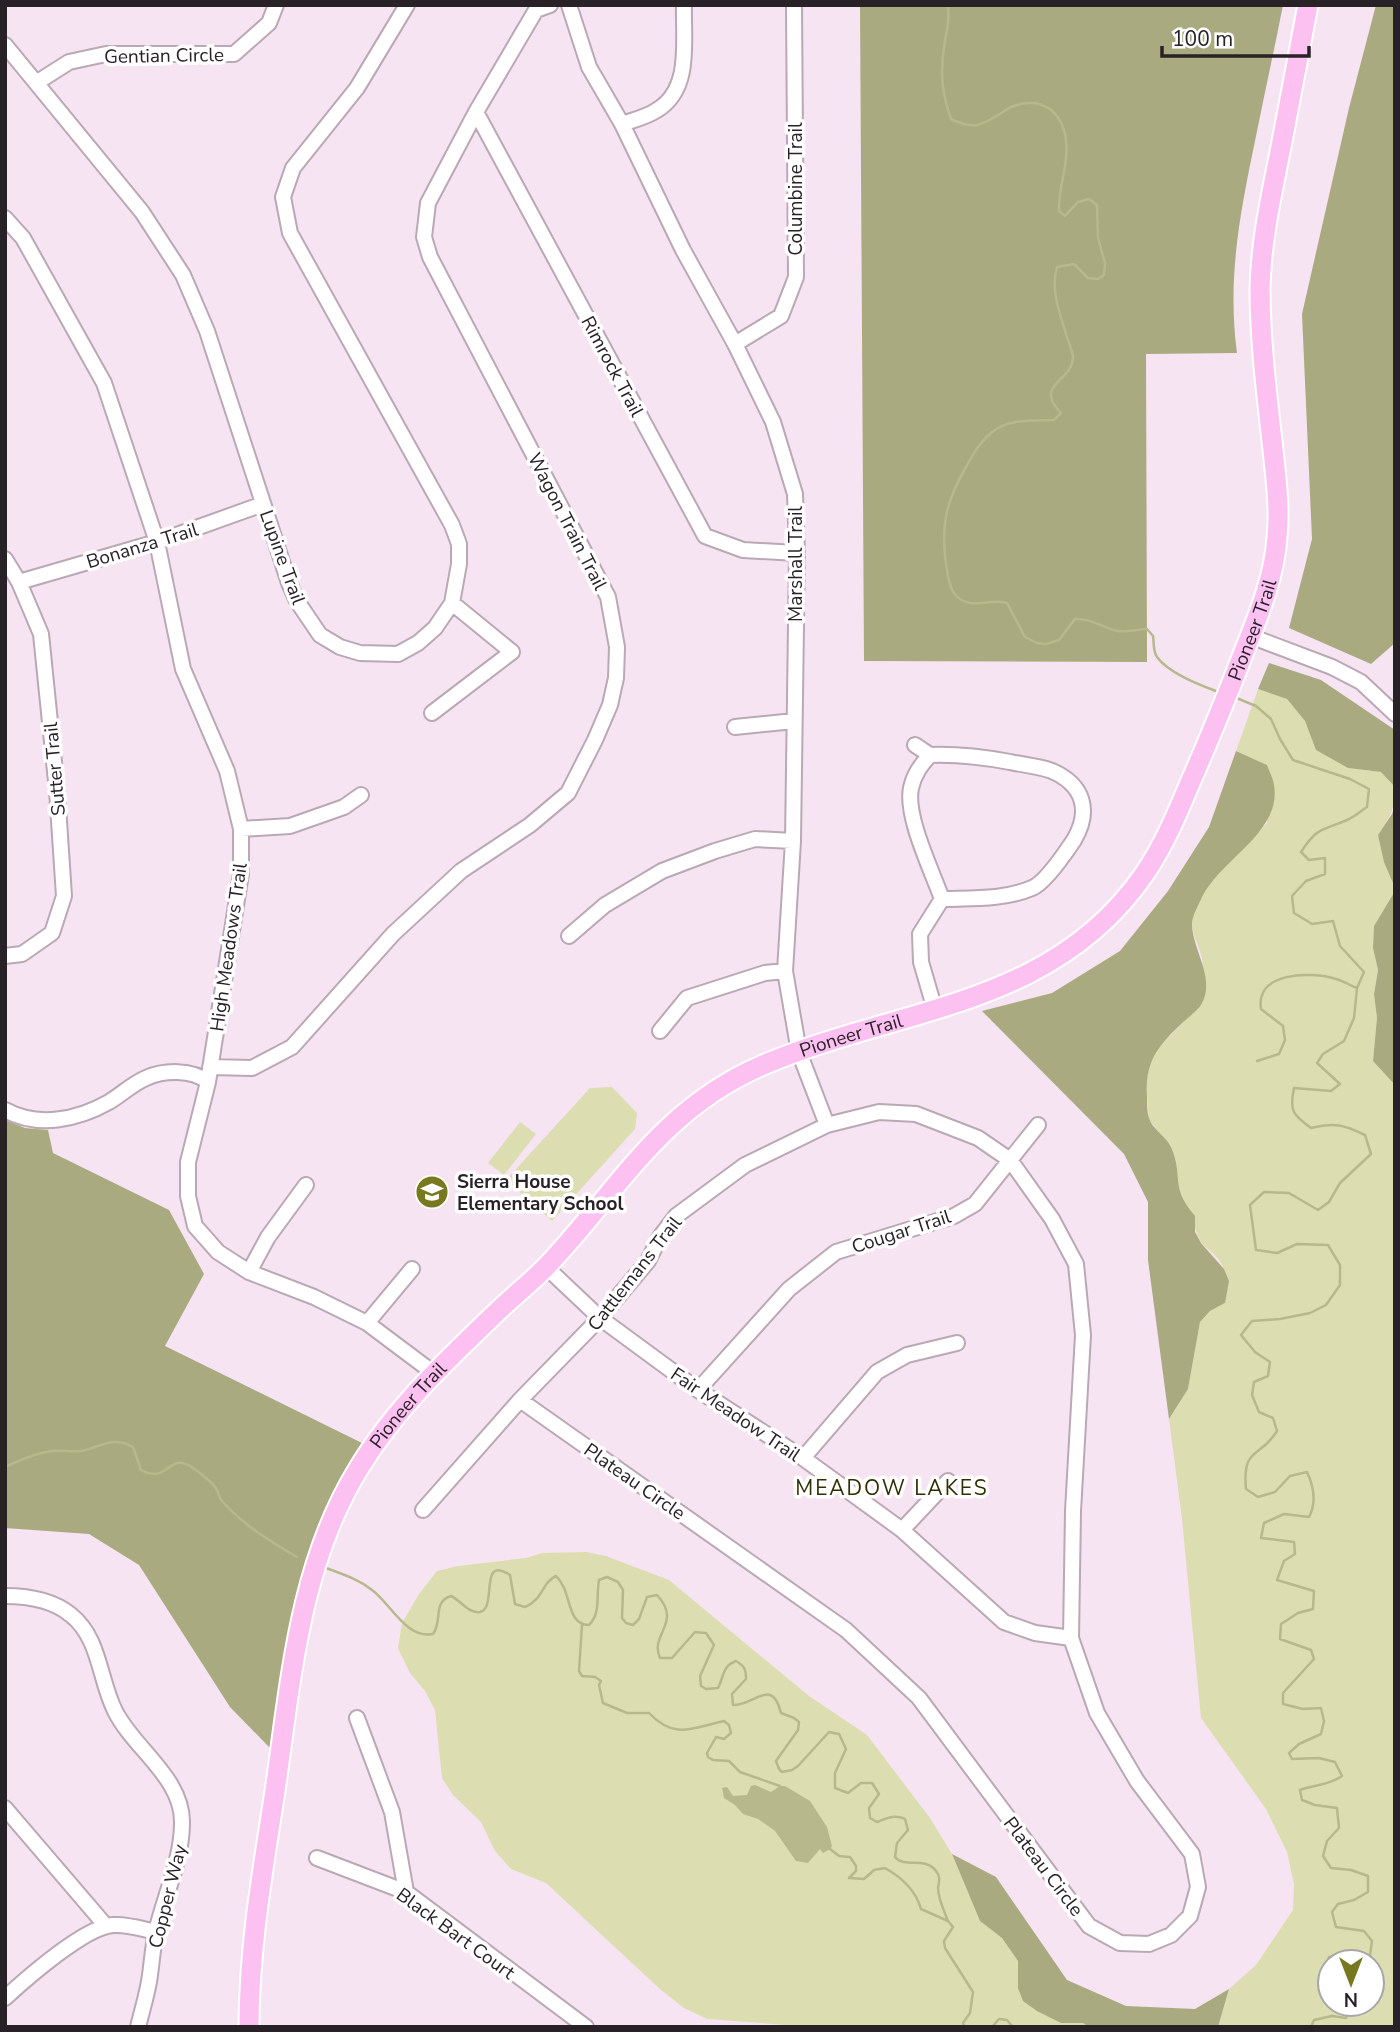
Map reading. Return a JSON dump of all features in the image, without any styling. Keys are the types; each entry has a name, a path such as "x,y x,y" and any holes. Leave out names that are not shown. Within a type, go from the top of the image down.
{"main road":[{"name":"Pioneer Trail","path":"250,2027 250,1985 257,1911 291,1675 312,1575 331,1524 358,1469 399,1412 546,1267 623,1175 678,1118 739,1077 799,1052 981,995 1026,976 1072,948 1119,907 1149,867 1165,839 1220,715 1250,636 1269,580 1277,540 1277,488 1263,354 1262,263 1269,208 1308,5"}],"street":[{"name":"Gentian Circle","path":"36,83 69,62 106,54 234,54 269,23 275,5"},
{"name":"Lupine Trail","path":"5,46 142,212 183,275 207,331 297,601 320,635 340,647 360,653 398,654 418,643 435,628 452,603 459,564 459,544 452,525 290,233 283,197 293,168 357,88 407,5"},
{"name":"Wagon Train Trail","path":"210,1067 252,1068 292,1047 393,934 461,871 530,825 568,793 610,705 616,678 617,647 608,597 430,257 424,237 428,203 475,112 536,10 550,5"},
{"name":"Marshall Trail","path":"569,5 589,67 622,124 683,250 735,344 773,422 795,494 797,553 793,841 785,971 799,1052 827,1125"},
{"path":"622,124 657,111 674,96 683,71 684,5"},
{"name":"Columbine Trail","path":"735,344 781,316 796,277 794,5"},
{"name":"Rimrock Trail","path":"475,112 705,536 743,551 797,553"},
{"name":"High Meadows Trail","path":"5,218 23,238 104,383 157,542 183,669 227,771 241,829 241,874 208,1082 188,1162 188,1196 195,1226 218,1252 249,1272 313,1297 367,1323 435,1374"},
{"name":"Bonanza Trail","path":"19,582 157,542 263,504"},
{"name":"Sutter Trail","path":"5,559 19,582 41,634 57,791 64,896 52,933 22,954 5,956"},
{"path":"432,713 512,652 452,603"},
{"path":"1250,636 1332,667 1361,682 1395,714"},
{"path":"735,727 794,721"},
{"path":"915,745 930,755 956,754 1050,770 1069,780 1081,797 1084,812 1080,829 1068,850 1036,887 1010,896 942,899"},
{"path":"930,755 918,769 911,789 911,813 942,899"},
{"path":"241,829 290,826 344,807 361,795"},
{"path":"569,936 604,905 662,871 755,839 793,841"},
{"path":"935,1010 921,962 920,934 942,899"},
{"path":"660,1031 687,998 765,973 785,971"},
{"path":"5,1110 19,1117 65,1121 107,1103 146,1078 180,1072 200,1075 208,1082"},
{"name":"Cattlemans Trail","path":"423,1510 520,1400 600,1318 648,1261 660,1237 676,1216 745,1165 827,1125 878,1112 916,1114 978,1138 1010,1160"},
{"name":"Cougar Trail","path":"698,1390 789,1289 836,1252 954,1216 975,1204 1038,1125"},
{"name":"Plateau Circle","path":"520,1400 846,1630 919,1699 1089,1926 1120,1943 1149,1944 1171,1935 1190,1916 1198,1887 1192,1854 1137,1781 1097,1713 1071,1638 1073,1511 1083,1335 1076,1264 1052,1219 1010,1160"},
{"path":"249,1272 268,1237 306,1185"},
{"name":"Fair Meadow Trail","path":"546,1267 600,1318 698,1390 803,1458 902,1530 1004,1622 1035,1633 1071,1638"},
{"path":"367,1323 412,1269"},
{"path":"803,1458 877,1372 907,1355 957,1343"},
{"path":"902,1530 948,1481"},
{"name":"Copper Way","path":"5,1596 24,1597 57,1606 71,1614 83,1626 93,1644 115,1712 176,1792 181,1806 181,1841 156,1932 150,1976 138,2027"},
{"path":"357,1718 392,1812 406,1892"},
{"path":"5,1808 106,1926"},
{"name":"Black Bart Court","path":"317,1858 406,1892 586,2027"},
{"path":"5,1998 59,1954 106,1926 156,1932"}],"shaded area":[{"path":"860,5 1283,5 1240,220 1233,299 1237,353 1146,354 1147,662 864,661"},
{"path":"1376,5 1395,5 1395,643 1371,664 1289,628 1312,539 1302,314 1349,108"},
{"path":"1269,663 1321,680 1395,730 1395,787 1381,772 1348,768 1316,750 1305,721 1287,699 1258,689"},
{"path":"1258,689 1287,699 1305,721 1317,750 1348,768 1381,772 1395,787 1391,812 1378,835 1395,891 1374,926 1373,948 1378,970 1374,994 1377,1018 1373,1061 1395,1085 1395,2027 1218,2027 1229,1989 1256,1965 1293,1910 1294,1884 1287,1852 1266,1809 1201,1718 1182,1519 1169,1419 1188,1389 1200,1322 1210,1311 1225,1303 1225,1277 1220,1261 1201,1242 1195,1228 1194,1216 1183,1203 1177,1187 1176,1160 1170,1145 1149,1120 1146,1083 1149,1065 1159,1047 1202,1003 1202,959 1192,928 1194,910 1210,883 1267,823 1267,765 1236,751"},
{"path":"1236,751 1267,765 1274,785 1274,802 1260,831 1211,883 1196,909 1192,922 1193,932 1205,974 1205,995 1199,1008 1158,1050 1148,1076 1149,1118 1171,1147 1177,1166 1179,1189 1195,1216 1195,1232 1224,1269 1229,1281 1225,1303 1210,1311 1200,1322 1188,1389 1169,1419 1148,1260 1148,1202 1124,1154 982,1011 1052,993 1120,951 1168,891 1209,827"},
{"path":"1395,805 1395,888 1384,862 1378,835"},
{"path":"1395,891 1395,1085 1373,1061 1377,1018 1374,994 1378,970 1373,948 1374,926"},
{"path":"612,1087 637,1113 635,1129 552,1221 506,1180 590,1088"},
{"path":"5,1120 25,1128 48,1130 53,1153 169,1210 204,1274 165,1346 364,1444 296,1605 270,1748 230,1707 139,1565 89,1534 5,1528"},
{"path":"520,1122 536,1134 504,1175 488,1163"},
{"path":"586,1552 606,1556 669,1580 809,1696 867,1735 930,1818 952,1854 980,1921 1002,1938 1018,1961 1018,1988 1061,2023 1083,2023 1089,2027 812,2027 707,2019 684,2008 661,1990 546,1883 511,1869 495,1851 481,1822 453,1795 442,1778 435,1710 425,1691 410,1673 398,1648 402,1623 437,1571 526,1558 542,1553"},
{"path":"755,1785 771,1792 785,1786 810,1801 827,1827 832,1846 830,1849 823,1853 820,1849 808,1863 796,1861 775,1831 758,1819 743,1814 724,1798 722,1788 727,1787 733,1796 747,1795 751,1786"},
{"path":"952,1854 996,1877 1067,1980 1126,2006 1195,2009 1229,1989 1218,2027 1089,2027 1083,2023 1061,2023 1037,2011 1023,2001 1018,1988 1018,1961 1002,1938 980,1921"}],"waterway":[{"path":"950,5 942,75 951,119 977,125 991,120 1011,107 1032,103 1048,108 1055,114 1064,130 1067,149 1059,211 1065,216 1078,202 1089,199 1097,205 1098,238 1105,263 1104,275 1098,279 1088,278 1074,264 1057,267 1057,302 1073,358 1067,373 1052,389 1053,403 1061,413 1054,420 1006,424 992,432 974,453 953,492 946,516 944,541 950,586 965,602 1007,603 1025,637 1037,643 1046,644 1059,640 1075,619 1113,630 1147,629 1153,636 1154,650 1162,663 1187,679 1221,693"},
{"path":"1234,697 1256,706 1271,719 1293,760 1350,779 1369,789 1367,807 1350,819 1316,833 1301,852 1309,860 1325,858 1325,874 1306,881 1292,896 1294,913 1312,924 1333,921 1340,946 1364,972 1357,988 1354,1018 1344,1041 1323,1054 1317,1063 1340,1084 1331,1091 1294,1088 1292,1107 1296,1116 1311,1128 1339,1126 1365,1135 1371,1154 1340,1183 1329,1202 1318,1210 1289,1193 1264,1192 1250,1205 1256,1250 1277,1253 1297,1244 1328,1245 1340,1265 1340,1285 1326,1305 1310,1313 1252,1321 1241,1335 1255,1352 1270,1362 1268,1376 1254,1382 1252,1395 1259,1412 1273,1418 1277,1431 1250,1459 1245,1475 1246,1489 1258,1497 1275,1492 1290,1476 1307,1472 1314,1494 1309,1517 1284,1514 1264,1523 1261,1538 1294,1542 1295,1554 1284,1561 1277,1580 1314,1591 1313,1609 1298,1613 1281,1624 1280,1639 1311,1650 1314,1659 1283,1693 1283,1704 1303,1709 1321,1708 1324,1721 1321,1734 1299,1744 1289,1753 1292,1759 1319,1758 1335,1762 1342,1776 1300,1790 1302,1800 1337,1808 1339,1828 1327,1841 1323,1856 1331,1868 1351,1870 1368,1876 1368,1892 1354,1900 1338,1904 1332,1912 1336,1927 1364,1931 1372,1941 1371,1948"},
{"path":"1257,1061 1279,1054 1285,1040 1283,1026 1261,1009 1261,997 1275,981 1299,975 1325,976 1357,988"},
{"path":"5,1467 46,1452 80,1451 112,1442 125,1444 133,1447 141,1470 157,1473 177,1463 192,1468 213,1485 221,1499 248,1525 297,1557"},
{"path":"326,1568 367,1586 407,1626 423,1634 433,1634 440,1607 445,1599 451,1596 472,1611 480,1612 485,1608 494,1571 500,1570 510,1575 515,1604 525,1607 531,1604 556,1576 565,1590 576,1619 589,1625 597,1610 599,1580 607,1577 618,1582 623,1590 622,1618 633,1625 639,1619 647,1597 657,1595 667,1613 659,1642 660,1658 672,1658 695,1632 706,1633 714,1645 700,1676 701,1686 706,1689 718,1688 726,1669 736,1661 744,1668 746,1679 732,1694 733,1705 767,1694 773,1696 781,1713 799,1722 798,1730 776,1761 782,1772 798,1766 829,1732 839,1734 846,1749 835,1773 835,1788 848,1793 861,1783 872,1783 879,1794 869,1808 870,1818 877,1822 895,1817 905,1819 908,1830 897,1843 895,1857 904,1862 926,1864 936,1871 939,1877 939,1896 948,1921"},
{"path":"582,1625 579,1671 582,1676 595,1677 601,1681 599,1685 603,1703 627,1713 649,1713 667,1727 676,1729 693,1729 724,1721 729,1725 731,1733 724,1739 716,1737 707,1753 708,1757 729,1761 740,1772 780,1786"},
{"path":"830,1849 839,1856 850,1857 856,1866 856,1871 849,1878 864,1879 874,1870 885,1868 907,1885 916,1896 921,1909 948,1921 953,1927 944,1941 945,1948 973,1992 970,2013 963,2023 964,2027"},
{"path":"1311,2027 1314,2020 1323,2018"},
{"path":"992,2027 999,2019 1007,2020 1013,2027"}],"place":[{"name":"Sierra House Elementary School","path":"432,1192"}],"district":[{"name":"MEADOW LAKES","path":"892,1488"}]}
